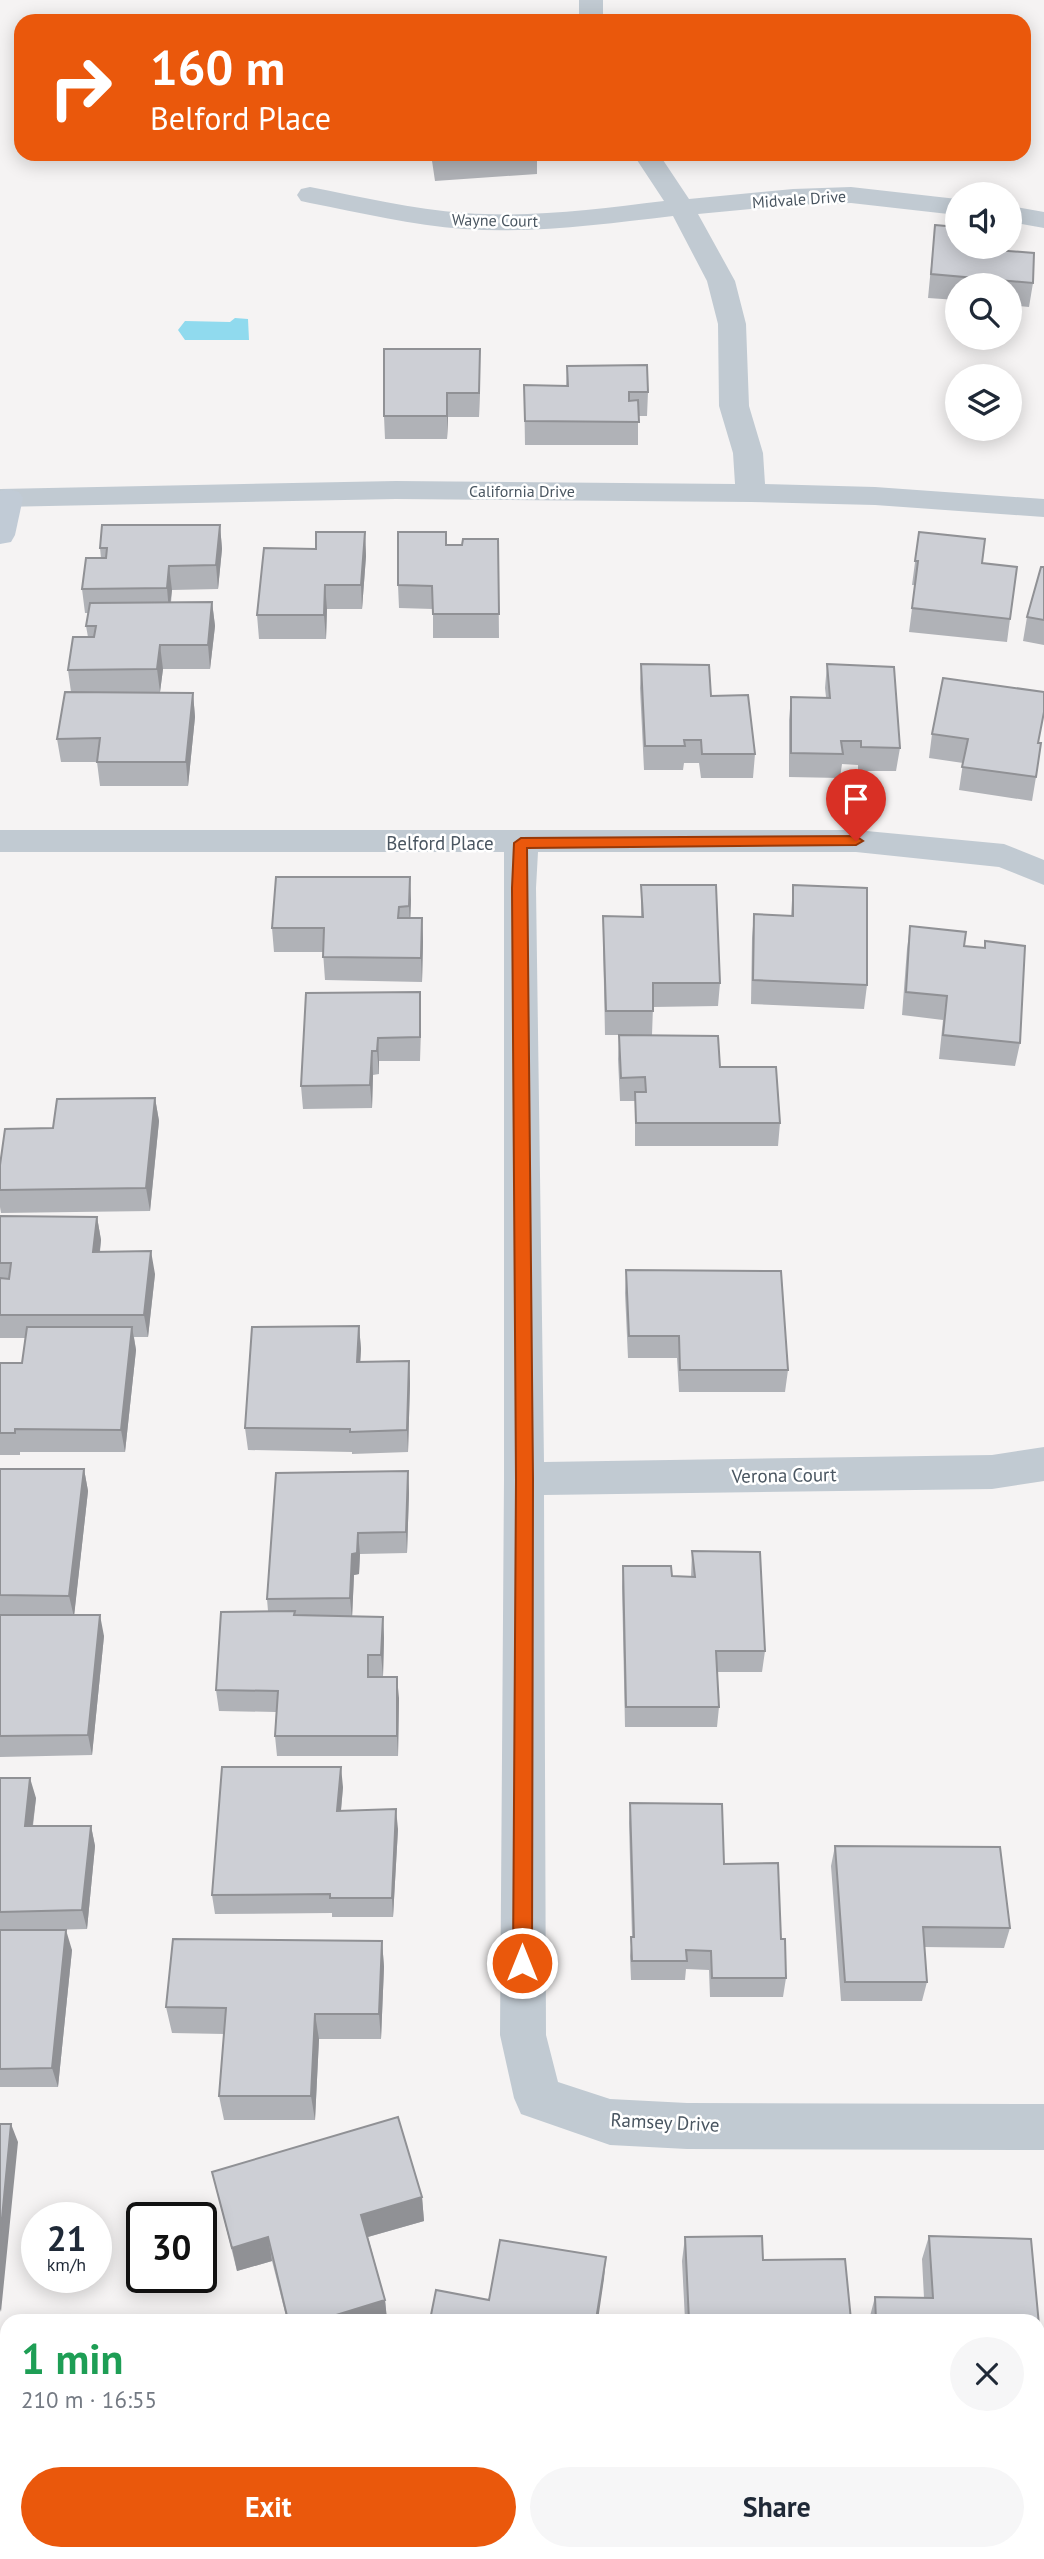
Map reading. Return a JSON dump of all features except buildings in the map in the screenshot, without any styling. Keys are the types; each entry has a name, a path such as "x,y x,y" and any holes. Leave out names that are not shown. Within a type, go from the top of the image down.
{"street":[{"path":"651,161 682,208 721,281 732,324 734,407 748,453 751,493"},
{"name":"Midvale Drive","path":"682,208 840,194 945,205"},
{"name":"Wayne Court","path":"310,195 428,218 486,222 547,221 682,208"},
{"path":"1022,216 1044,220"},
{"name":"California Drive","path":"4,498 396,490 751,493 874,496 1044,508"},
{"path":"0,535 4,498"},
{"name":"Belford Place","path":"0,841 856,841 1003,856 1044,873"},
{"name":"Ramsey Drive","path":"521,843 523,2035 538,2098 610,2122 687,2126 1044,2127"},
{"name":"Verona Court","path":"524,1479 992,1472 1044,1464"}],"water":[{"path":"235,318 248,319 249,340 185,340 178,330 185,321 230,322"}],"route":[{"path":"522,1963 524,1479 519,888 521,843 856,841"}]}
